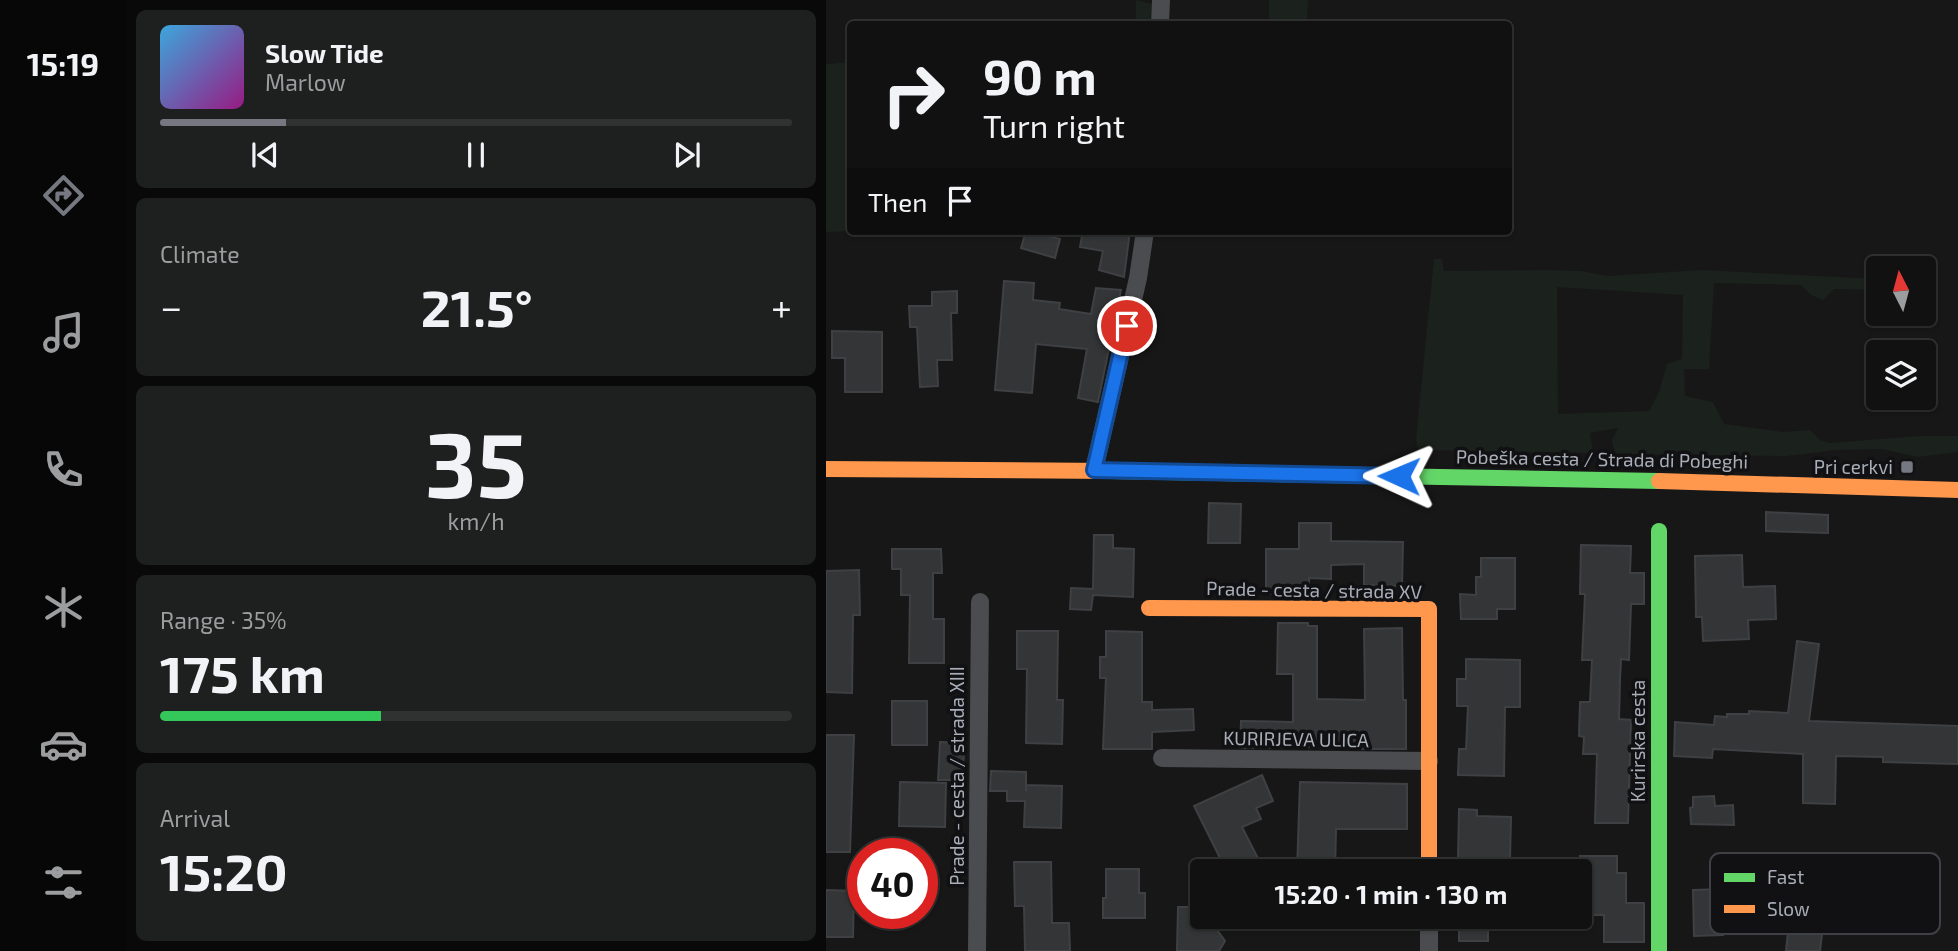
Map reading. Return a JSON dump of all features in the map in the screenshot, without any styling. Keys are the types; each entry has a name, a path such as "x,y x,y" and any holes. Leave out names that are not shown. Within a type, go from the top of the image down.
{"street":[{"path":"1160,21 1161,0"},
{"path":"1094,470 1138,278 1144,235"},
{"name":"Pobeška cesta / Strada di Pobeghi","path":"826,469 1094,470 1634,480 1958,490"},
{"name":"Kurirska cesta","path":"1659,531 1659,951"},
{"name":"Prade - cesta / strada XIII","path":"977,951 980,602"},
{"name":"Prade - cesta / strada XV","path":"1149,608 1429,609 1429,859"},
{"name":"KURIRJEVA ULICA","path":"1162,758 1429,761"},
{"path":"1429,929 1429,951"}],"shaded area":[{"path":"1136,0 1152,4 1150,21 1136,21"},
{"path":"1269,0 1308,0 1307,21 1269,21"},
{"path":"847,62 847,231 826,232 826,64"},
{"path":"1434,259 1442,259 1444,271 1581,271 1607,276 1702,270 1866,278 1866,290 1834,289 1823,300 1811,295 1801,285 1714,283 1709,369 1684,369 1685,396 1713,402 1724,424 1783,432 1810,430 1820,440 1830,443 1919,436 1958,436 1958,452 1918,457 1882,449 1836,450 1787,456 1615,454 1612,440 1618,428 1590,433 1593,453 1418,450 1416,440","holes":["1557,287 1683,295 1682,359 1667,364 1659,392 1649,411 1558,414"]}],"building":[{"path":"1025,235 1060,239 1055,258 1021,248"},
{"path":"1082,235 1129,235 1124,277 1099,270 1103,251 1080,247"},
{"path":"1004,281 1034,283 1033,300 1060,303 1059,309 1091,314 1096,288 1121,290 1098,402 1078,398 1087,349 1036,344 1032,393 995,390"},
{"path":"957,291 957,313 951,313 952,360 937,360 938,386 920,387 917,327 910,327 909,306 932,306 932,292"},
{"path":"832,331 882,332 882,392 845,392 845,358 832,358"},
{"path":"1209,503 1241,504 1240,543 1208,543"},
{"path":"1766,512 1828,515 1828,533 1766,531"},
{"path":"1299,523 1331,523 1331,541 1403,542 1402,586 1364,585 1364,564 1331,565 1331,579 1309,578 1309,594 1266,594 1266,549 1299,549"},
{"path":"1094,535 1113,535 1113,548 1134,549 1133,597 1093,595 1091,610 1070,609 1071,588 1093,589"},
{"path":"1581,545 1631,546 1630,573 1644,573 1644,604 1631,604 1629,660 1621,659 1619,719 1631,720 1628,823 1595,823 1597,754 1583,754 1584,737 1579,736 1580,702 1590,702 1592,660 1582,660 1585,594 1580,594"},
{"path":"892,549 941,549 942,573 933,573 933,619 944,619 944,663 909,663 910,595 901,595 901,569 892,569"},
{"path":"1742,555 1743,587 1775,586 1776,619 1748,620 1749,639 1703,641 1702,617 1696,617 1695,556"},
{"path":"1481,558 1515,558 1515,609 1497,609 1497,619 1461,619 1460,594 1476,595 1476,577 1481,577"},
{"path":"859,570 860,615 853,615 852,693 826,692 826,571"},
{"path":"1278,623 1308,623 1308,626 1317,626 1317,699 1365,700 1364,629 1402,628 1406,749 1358,749 1358,746 1240,748 1241,721 1293,722 1293,674 1277,674"},
{"path":"1017,631 1058,631 1057,700 1063,700 1062,744 1026,743 1027,669 1017,669"},
{"path":"1106,631 1142,632 1142,702 1152,702 1152,710 1193,709 1194,730 1152,732 1152,749 1103,749 1106,678 1100,678 1100,657 1106,657"},
{"path":"1797,641 1819,644 1809,721 1958,726 1958,764 1883,762 1883,757 1836,756 1835,804 1803,803 1803,754 1713,749 1712,758 1674,756 1675,722 1714,725 1715,716 1727,717 1727,714 1749,714 1749,711 1788,713"},
{"path":"1466,659 1520,660 1520,707 1505,707 1504,776 1458,775 1459,749 1466,749 1468,706 1457,706 1457,679 1466,679"},
{"path":"892,701 927,701 927,745 892,745"},
{"path":"826,735 854,735 850,838 847,838 847,852 826,852"},
{"path":"940,742 964,743 963,780 938,780"},
{"path":"991,771 1026,772 1026,785 1062,786 1061,828 1024,827 1025,801 1007,801 1007,791 990,791"},
{"path":"1262,775 1273,801 1256,808 1261,819 1242,827 1258,859 1220,859 1194,806"},
{"path":"900,782 946,783 945,827 899,826"},
{"path":"1300,782 1407,784 1407,829 1336,829 1335,859 1297,859"},
{"path":"1714,796 1715,806 1733,805 1734,825 1691,824 1690,808 1693,807 1693,797"},
{"path":"1459,809 1477,810 1477,816 1511,817 1510,859 1458,859"},
{"path":"1580,856 1617,856 1617,873 1626,873 1626,903 1644,903 1644,942 1604,942 1604,915 1592,915 1592,859 1580,859"},
{"path":"1014,862 1051,862 1052,923 1069,923 1070,951 1025,951 1024,906 1015,906"},
{"path":"1106,869 1139,869 1139,893 1145,893 1145,918 1103,918"},
{"path":"1710,889 1710,934 1723,935 1694,936 1693,890"},
{"path":"826,890 847,891 847,929 853,929 853,937 826,937"},
{"path":"1178,907 1190,907 1190,929 1216,929 1225,941 1219,951 1177,951"},
{"path":"1459,929 1488,929 1488,941 1459,941"},
{"path":"1788,934 1822,934 1820,951 1786,951"}],"traffic: fast":[{"path":"1111,471 1659,481"},
{"path":"1659,531 1659,951"}],"traffic: slow":[{"path":"826,469 1111,471"},
{"path":"1659,481 1958,490"},
{"path":"1149,608 1429,609 1429,859"}],"place":[{"name":"Pri cerkvi","path":"1907,467"}],"route":[{"path":"1127,326 1094,470 1399,476"}]}
